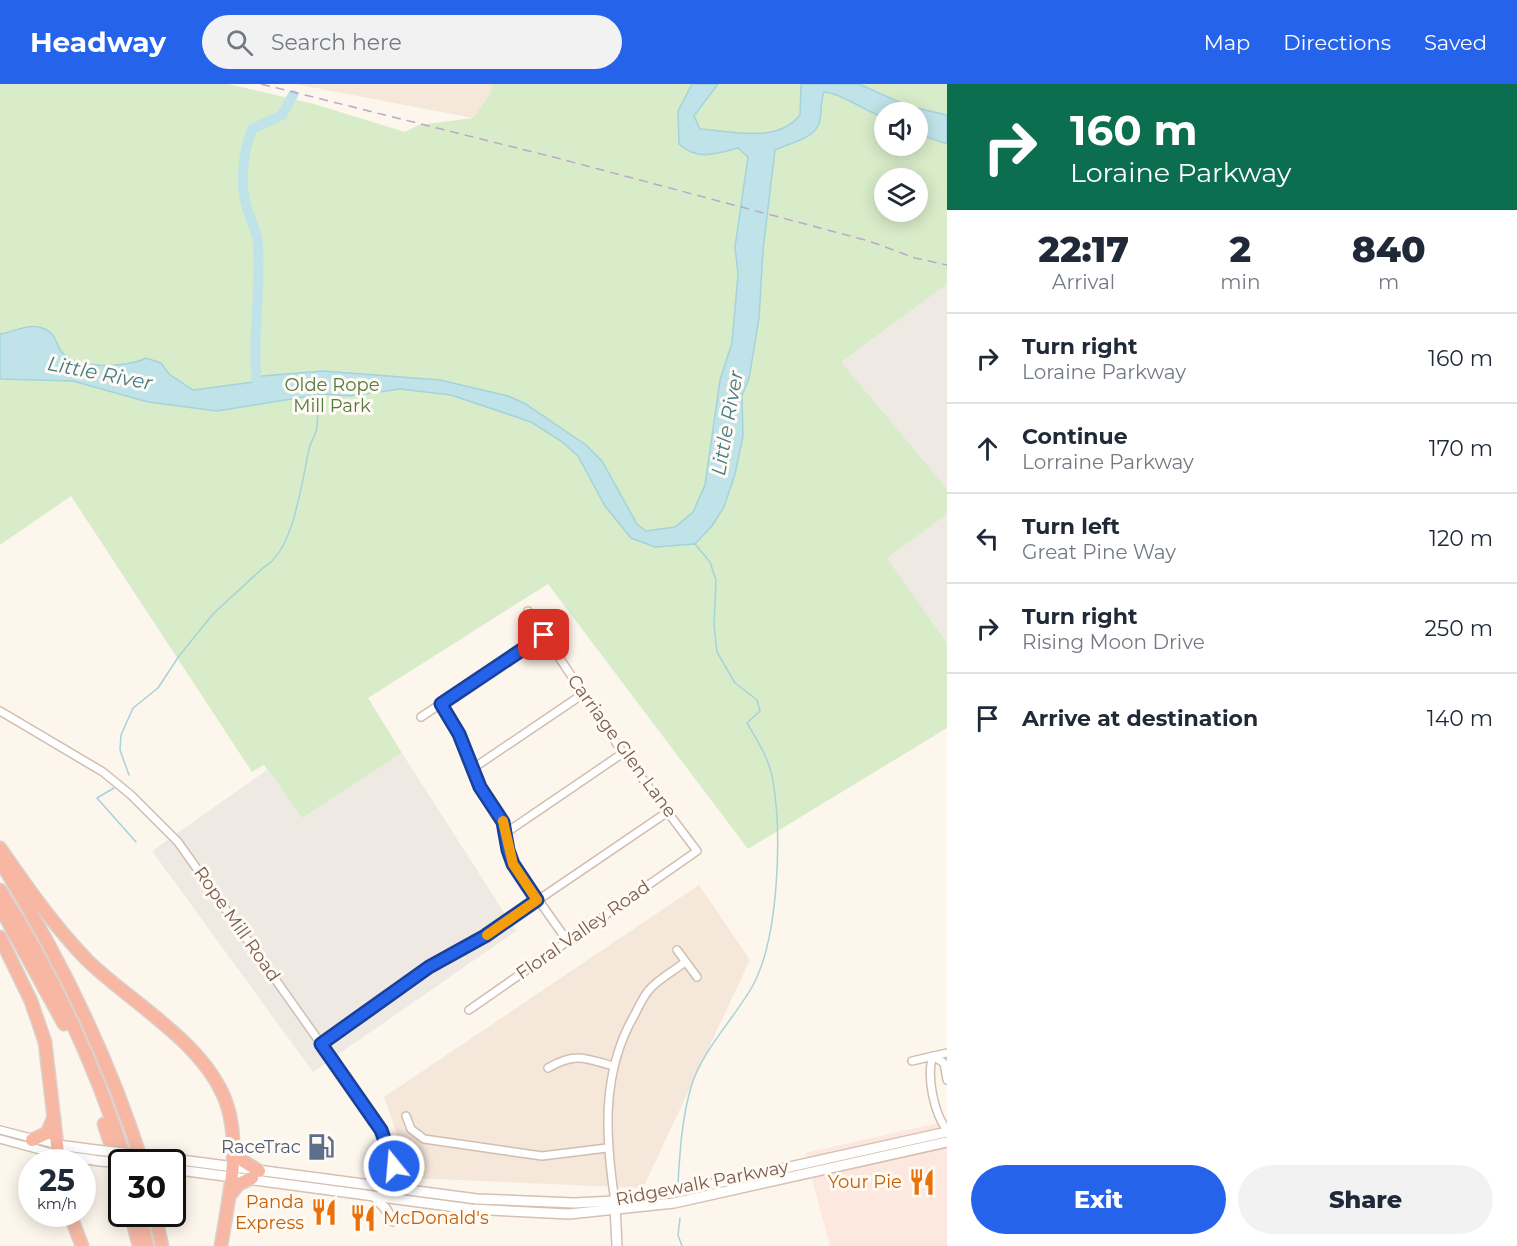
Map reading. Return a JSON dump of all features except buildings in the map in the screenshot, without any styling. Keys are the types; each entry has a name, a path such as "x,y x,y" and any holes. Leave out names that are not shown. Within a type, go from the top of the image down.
{"highway":[{"path":"0,849 72,943 113,984 190,1048 206,1066 226,1102 233,1146 229,1196 220,1246"},
{"path":"0,861 50,944 81,1004 117,1087 138,1149"},
{"path":"0,890 44,964 74,1025 104,1099 120,1149"},
{"path":"0,907 34,965 73,1042 112,1149"},
{"path":"0,937 32,1001 45,1042 57,1149"},
{"path":"32,1140 47,1133 54,1116"},
{"path":"229,1196 243,1181 256,1174 240,1159 233,1146"},
{"path":"75,1227 82,1246"},
{"path":"134,1227 138,1246"},
{"path":"143,1227 147,1246"},
{"path":"158,1227 161,1246"}],"main road":[{"name":"Ridgewalk Parkway","path":"96,1150 158,1157 231,1171 397,1190 520,1202 615,1206 947,1131"},
{"name":"Ridgewalk Parkway","path":"256,1174 375,1197 510,1212 674,1203 947,1142"},
{"name":"Ridgewalk Parkway","path":"186,1169 231,1171"},
{"path":"375,1197 393,1221"},
{"path":"615,1206 617,1246"}],"street":[{"name":"Carriage Glen Lane","path":"528,611 622,753 697,850"},
{"path":"421,717 544,635"},
{"path":"472,769 583,694"},
{"path":"441,704 459,734 472,769 507,832 508,850 513,864 566,939"},
{"name":"Rope Mill Road","path":"0,711 103,772 164,827 202,874 381,1130 390,1149 398,1200"},
{"path":"507,832 622,753"},
{"path":"321,1044 443,959 485,936 669,811"},
{"name":"Floral Valley Road","path":"469,1010 556,950 566,939 697,850"},
{"path":"677,950 697,977"},
{"path":"615,1206 607,1148 607,1109 613,1066 626,1028 649,989 685,962"},
{"path":"912,1061 947,1053"},
{"path":"933,1056 944,1063 947,1080"},
{"path":"933,1056 929,1068 941,1123 947,1131"},
{"path":"548,1068 565,1058 583,1058 613,1066"},
{"path":"406,1116 411,1129 424,1139 542,1155 607,1148"},
{"path":"0,1130 32,1140 49,1149"},
{"path":"0,1139 30,1149"}],"shaded area":[{"path":"295,84 491,84 493,92 473,118"},
{"path":"947,276 947,643 847,502 832,349"},
{"path":"402,753 516,931 313,1072 152,851 267,770 302,818"},
{"path":"699,885 750,960 643,1188 412,1178 384,1097"},
{"path":"947,1121 947,1246 830,1246 805,1153"}],"green space":[{"name":"Olde Rope Mill Park","path":"0,84 228,84 314,104 405,132 419,125 473,118 492,92 491,84 947,84 947,284 841,362 947,489 947,514 887,558 947,643 947,728 748,849 548,584 368,698 402,753 302,818 264,765 252,772 71,496 0,545"}],"water":[{"name":"Little River","path":"692,84 718,84 694,116 700,129 740,133 767,133 790,124 800,115 801,84 859,84 899,102 874,102 874,113 831,93 824,92 820,120 814,132 802,140 775,150 763,250 759,318 749,379 742,395 743,436 735,474 724,507 712,526 695,544 655,547 631,538 605,506 578,456 561,441 531,422 451,395 400,389 350,396 323,394 217,411 148,402 73,381 0,379 0,334 22,328 39,327 49,331 61,351 78,362 114,365 127,364 146,358 161,363 169,374 193,390 254,382 262,376 323,371 440,380 508,396 524,403 586,445 602,461 637,524 646,531 675,527 693,512 705,485 720,380 732,343 738,274 735,247 748,157 738,148 707,155 693,153 686,149 679,144 678,111"},
{"path":"928,111 947,115 947,144 928,137"}],"waterway":[{"path":"258,393 255,356 258,245 244,196 243,167 252,129 282,115 293,95"},
{"path":"129,775 120,750 121,735 133,708 158,688 179,656 213,614 274,559 283,546 295,514 309,449 316,430 318,394"},
{"path":"678,1183 684,1121 692,1084 704,1058 752,987 761,967 773,915 777,857 776,803 771,773 763,750 747,723 760,711 757,700 735,683 717,652 714,625 716,580 710,562 694,543"},
{"path":"114,788 97,798 136,842"},
{"path":"680,1218 678,1235 682,1246"}],"railway":[{"path":"261,84 557,158 869,241 915,258 947,265"}],"slow traffic":[{"path":"487,935 537,900 513,864 503,821"}],"place":[{"name":"RaceTrac","path":"321,1147"},
{"name":"Your Pie","path":"922,1182"},
{"name":"Panda Express","path":"324,1212"},
{"name":"McDonald's","path":"363,1218"}],"route":[{"path":"394,1166 390,1149 376,1121 321,1044 429,967 485,936 537,900 513,864 503,822 480,787 459,734 441,704 544,635"}]}
